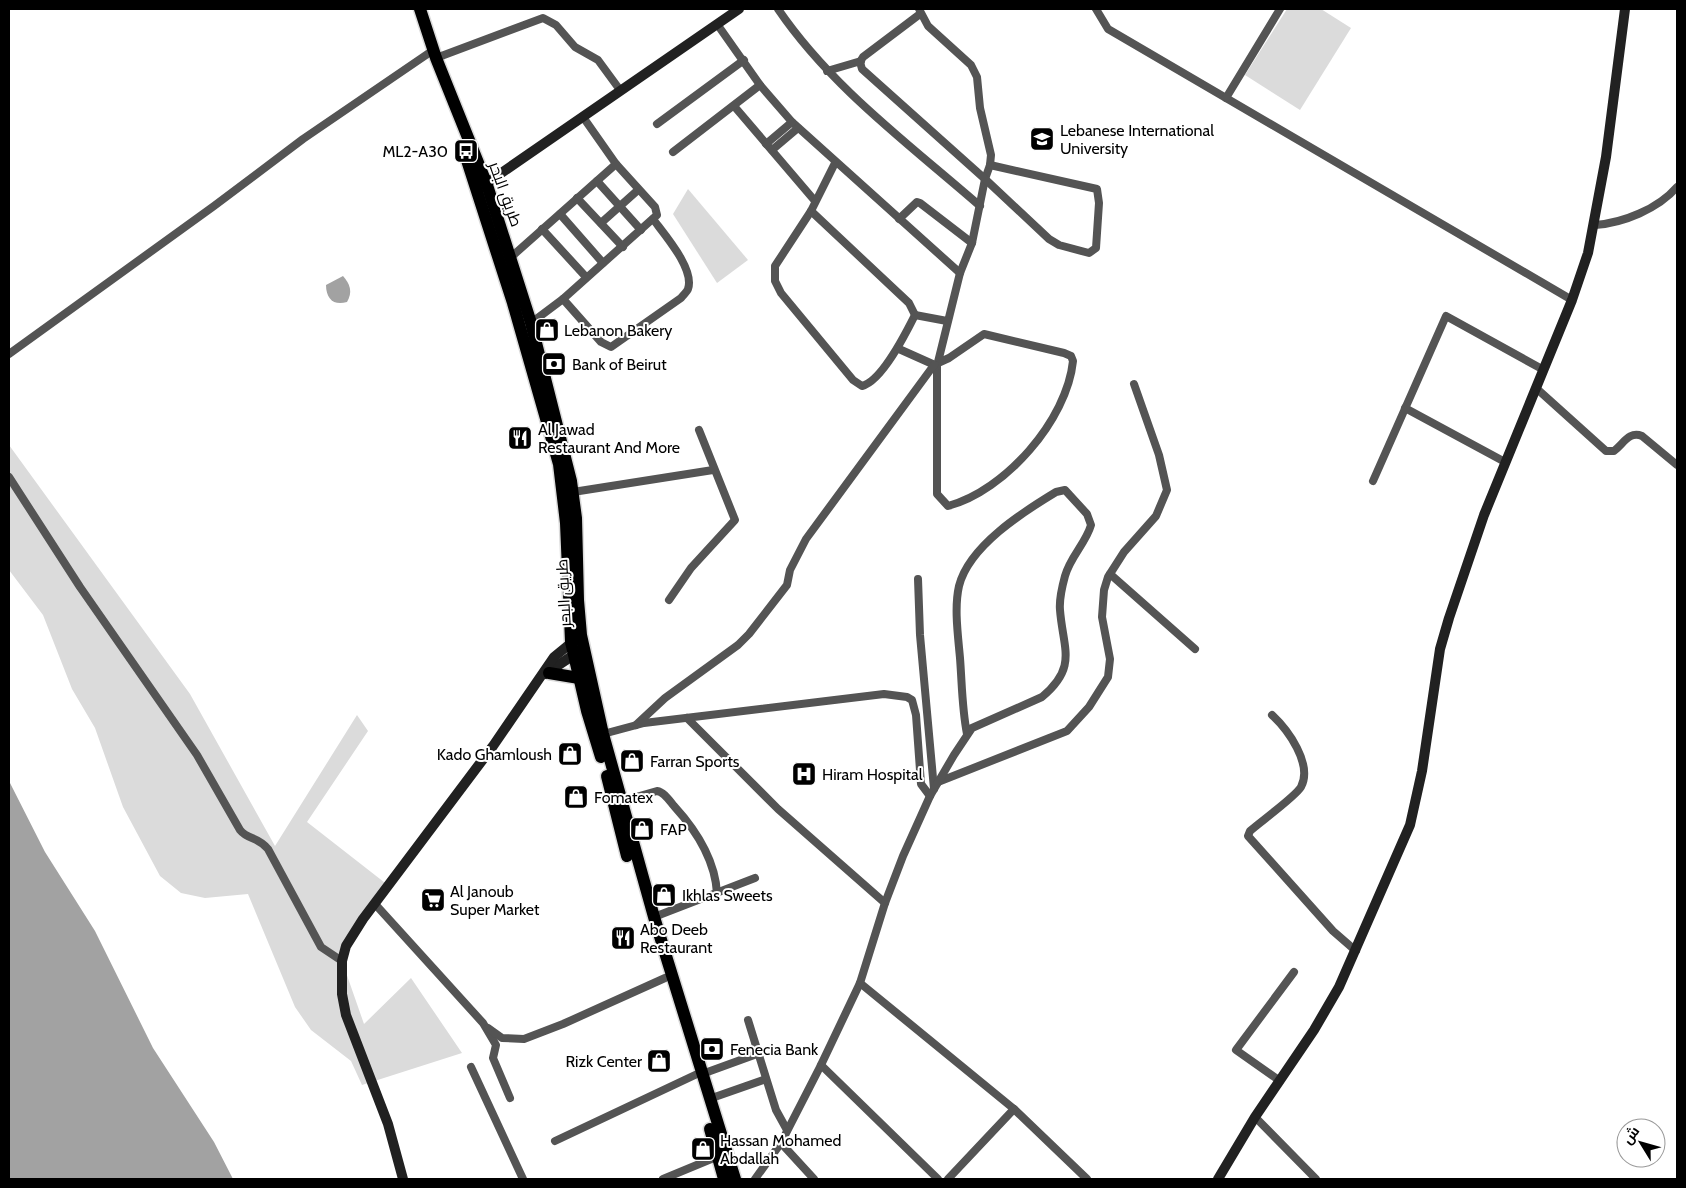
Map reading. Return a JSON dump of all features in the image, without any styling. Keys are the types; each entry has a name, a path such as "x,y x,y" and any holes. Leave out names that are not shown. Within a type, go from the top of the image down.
{"highway":[{"name":"طريق البحر","path":"413,9 510,258 531,323 562,440 576,518 578,600 576,639"},
{"name":"طريق البحر","path":"420,9 432,56"},
{"name":"طريق البحر","path":"481,187 559,464 576,639 579,652 698,1074 722,1154 735,1179"},
{"name":"طريق البحر","path":"579,652 579,678 626,852 665,978 698,1074 710,1099 722,1154 724,1179"},
{"path":"546,674 579,678"}],"main road":[{"path":"481,187 739,9"},
{"path":"1218,1179 1255,1117 1326,1010 1356,951 1410,825 1422,771 1440,649 1484,515 1542,369 1572,300 1583,270 1595,225 1624,9"},
{"path":"404,1179 388,1124 346,1015 342,994 342,961 352,934 546,674 554,657 576,639"},
{"path":"546,674 579,652"}],"street":[{"path":"778,9 793,31 827,71 980,206"},
{"path":"1096,9 1108,30 1572,300"},
{"path":"1226,98 1280,9"},
{"path":"636,725 665,698 738,645 749,634 787,585 790,570 806,539 936,365 984,334 1068,355 1073,361 1061,401 1029,452 997,480 964,502 948,506 937,494 936,365 960,273 972,243 985,179 990,166 991,155 980,108 978,77 971,65 928,26 920,11 861,61 827,71"},
{"path":"9,354 214,206 302,138 432,56 543,18 556,24 575,47 598,60 620,90"},
{"path":"717,24 760,85 795,125 835,163 960,273"},
{"path":"657,124 744,60"},
{"path":"861,61 862,69 1054,243 1089,253 1096,248 1098,189 990,166"},
{"path":"673,152 760,85"},
{"path":"734,106 815,201"},
{"path":"531,323 563,299 586,277 623,247 653,219 657,211 616,164 584,117"},
{"path":"769,147 795,125"},
{"path":"835,163 811,211 775,266 775,281 781,294 857,384 865,386 872,381 899,349 915,315"},
{"path":"510,258 616,164"},
{"path":"597,181 641,230"},
{"path":"1595,225 1612,223 1628,218 1664,199 1677,187"},
{"path":"601,223 638,190"},
{"path":"577,198 623,247"},
{"path":"899,219 916,202 920,203 972,243"},
{"path":"811,211 909,303 915,315"},
{"path":"560,214 603,263"},
{"path":"563,299 600,342 611,347 681,298 689,286 685,265 653,219"},
{"path":"542,229 586,277"},
{"path":"915,315 947,321"},
{"path":"1373,481 1446,316 1542,369"},
{"path":"899,349 936,365"},
{"path":"603,734 636,725 739,710 884,694 907,697 912,700 916,715 921,784 934,789 1067,730 1089,707 1105,683 1110,670 1102,616 1104,590 1110,574 1124,552 1156,516 1167,490 1156,446 1134,384"},
{"path":"1536,388 1606,451 1614,451 1631,435 1635,434 1642,436 1677,465"},
{"path":"1405,408 1505,462"},
{"path":"669,600 691,568 735,520 713,470 699,430"},
{"path":"572,492 713,470"},
{"path":"9,477 80,587 197,755 240,830 247,837 258,839 268,849 321,946 342,961"},
{"path":"755,1179 781,1143 821,1065 860,983 885,903 934,789 967,734 978,724 1042,697 1050,690 1064,669 1067,656 1060,608 1061,595 1073,555 1091,525 1087,514 1065,490 1056,492 1009,523 982,550 964,574 958,595 957,619 962,701 967,734"},
{"path":"1110,574 1195,649"},
{"path":"918,579 920,635 934,789"},
{"path":"1272,715 1296,746 1302,760 1304,776 1300,788 1250,831 1248,836 1333,931 1356,951"},
{"path":"687,718 778,809 885,903"},
{"path":"622,801 657,791 664,795 693,827 715,878 717,892"},
{"path":"654,917 755,878"},
{"path":"375,904 483,1023 502,1038 524,1039 563,1024 665,978"},
{"path":"1280,1081 1236,1050 1294,972"},
{"path":"860,983 1014,1109 1087,1179"},
{"path":"748,1020 757,1054 776,1110 787,1130"},
{"path":"483,1023 496,1045 493,1058 510,1098"},
{"path":"555,1141 698,1074 757,1054"},
{"path":"821,1065 938,1179"},
{"path":"471,1067 524,1179"},
{"path":"710,1099 766,1079"},
{"path":"948,1179 1014,1109"},
{"path":"1255,1117 1316,1179"},
{"path":"781,1143 814,1179"},
{"path":"663,1179 722,1154"}],"shaded area":[{"path":"1287,9 1321,9 1351,28 1300,110 1245,75"},
{"path":"688,189 748,260 717,283 673,214"},
{"path":"343,276 349,285 350,295 347,302 338,303 329,298 326,285"},
{"path":"9,445 190,694 275,846 357,715 368,731 307,822 389,886 342,961 364,1024 411,978 462,1053 362,1085 351,1061 311,1030 295,1007 248,894 205,898 181,893 160,876 123,807 95,728 72,689 43,615 9,570"},
{"path":"9,781 45,852 95,931 153,1048 214,1142 233,1179 9,1179"}],"place":[{"name":"Lebanese International University","path":"1042,139"},
{"name":"ML2-A30","path":"466,151"},
{"name":"Lebanon Bakery","path":"547,330"},
{"name":"Bank of Beirut","path":"554,364"},
{"name":"Al Jawad Restaurant And More","path":"520,438"},
{"name":"Kado Ghamloush","path":"570,754"},
{"name":"Farran Sports","path":"632,761"},
{"name":"Hiram Hospital","path":"804,774"},
{"name":"Fomatex","path":"576,797"},
{"name":"FAP","path":"642,829"},
{"name":"Ikhlas Sweets","path":"664,895"},
{"name":"Al Janoub Super Market","path":"433,900"},
{"name":"Abo Deeb Restaurant","path":"623,938"},
{"name":"Fenecia Bank","path":"712,1049"},
{"name":"Rizk Center","path":"659,1061"},
{"name":"Hassan Mohamed Abdallah","path":"703,1149"}]}
